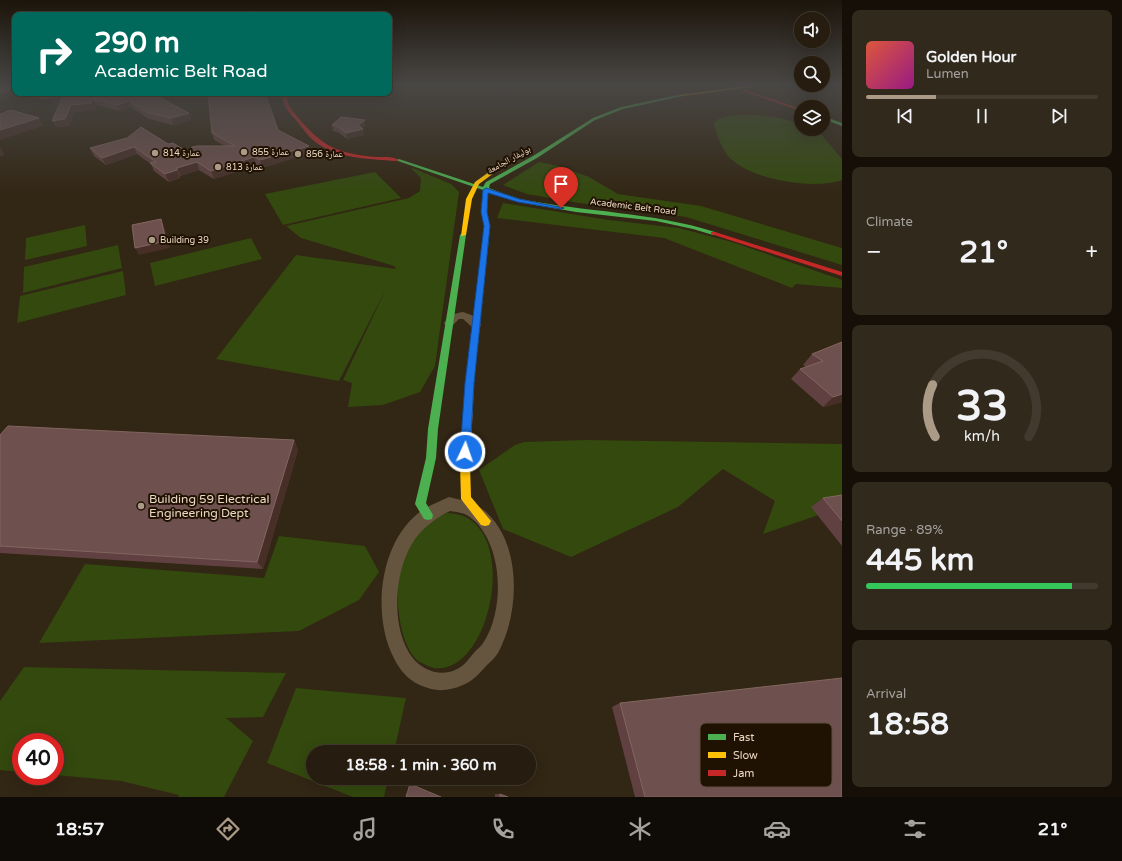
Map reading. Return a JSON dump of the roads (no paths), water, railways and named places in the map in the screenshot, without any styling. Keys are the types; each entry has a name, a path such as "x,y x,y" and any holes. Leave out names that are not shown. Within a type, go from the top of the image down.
{"street":[{"name":"Academic Belt Road","path":"299,121 318,142 328,148 347,154 403,161 518,200 656,219 694,227 842,274"},
{"name":"Academic Belt Road","path":"307,121 323,138 336,147 403,157 481,187 545,203 652,216 686,222 842,270"},
{"name":"بوليفار الجامعة","path":"484,520 466,499 465,464 470,383 487,226 481,187 489,174 578,121"},
{"name":"بوليفار الجامعة","path":"481,187 514,170 542,153 576,129 591,121"},
{"path":"428,515 420,504 432,462 434,443 433,429 469,199 481,187"},
{"path":"449,323 456,317 466,315 473,320 476,325"},
{"path":"449,504 475,512 484,520 493,534 502,553 505,571 506,592 492,647 465,676 450,682 435,681 419,676 404,660 396,644 391,628 388,606 388,589 393,568 398,556 407,538 428,515 449,504"}],"place":[{"name":"عمارة 855","path":"244,152"},
{"name":"عمارة 814","path":"155,153"},
{"name":"عمارة 856","path":"298,154"},
{"name":"عمارة 813","path":"218,167"},
{"name":"Building 39","path":"152,240"},
{"name":"Building 59 Electrical Engineering Dept","path":"141,506"}]}
